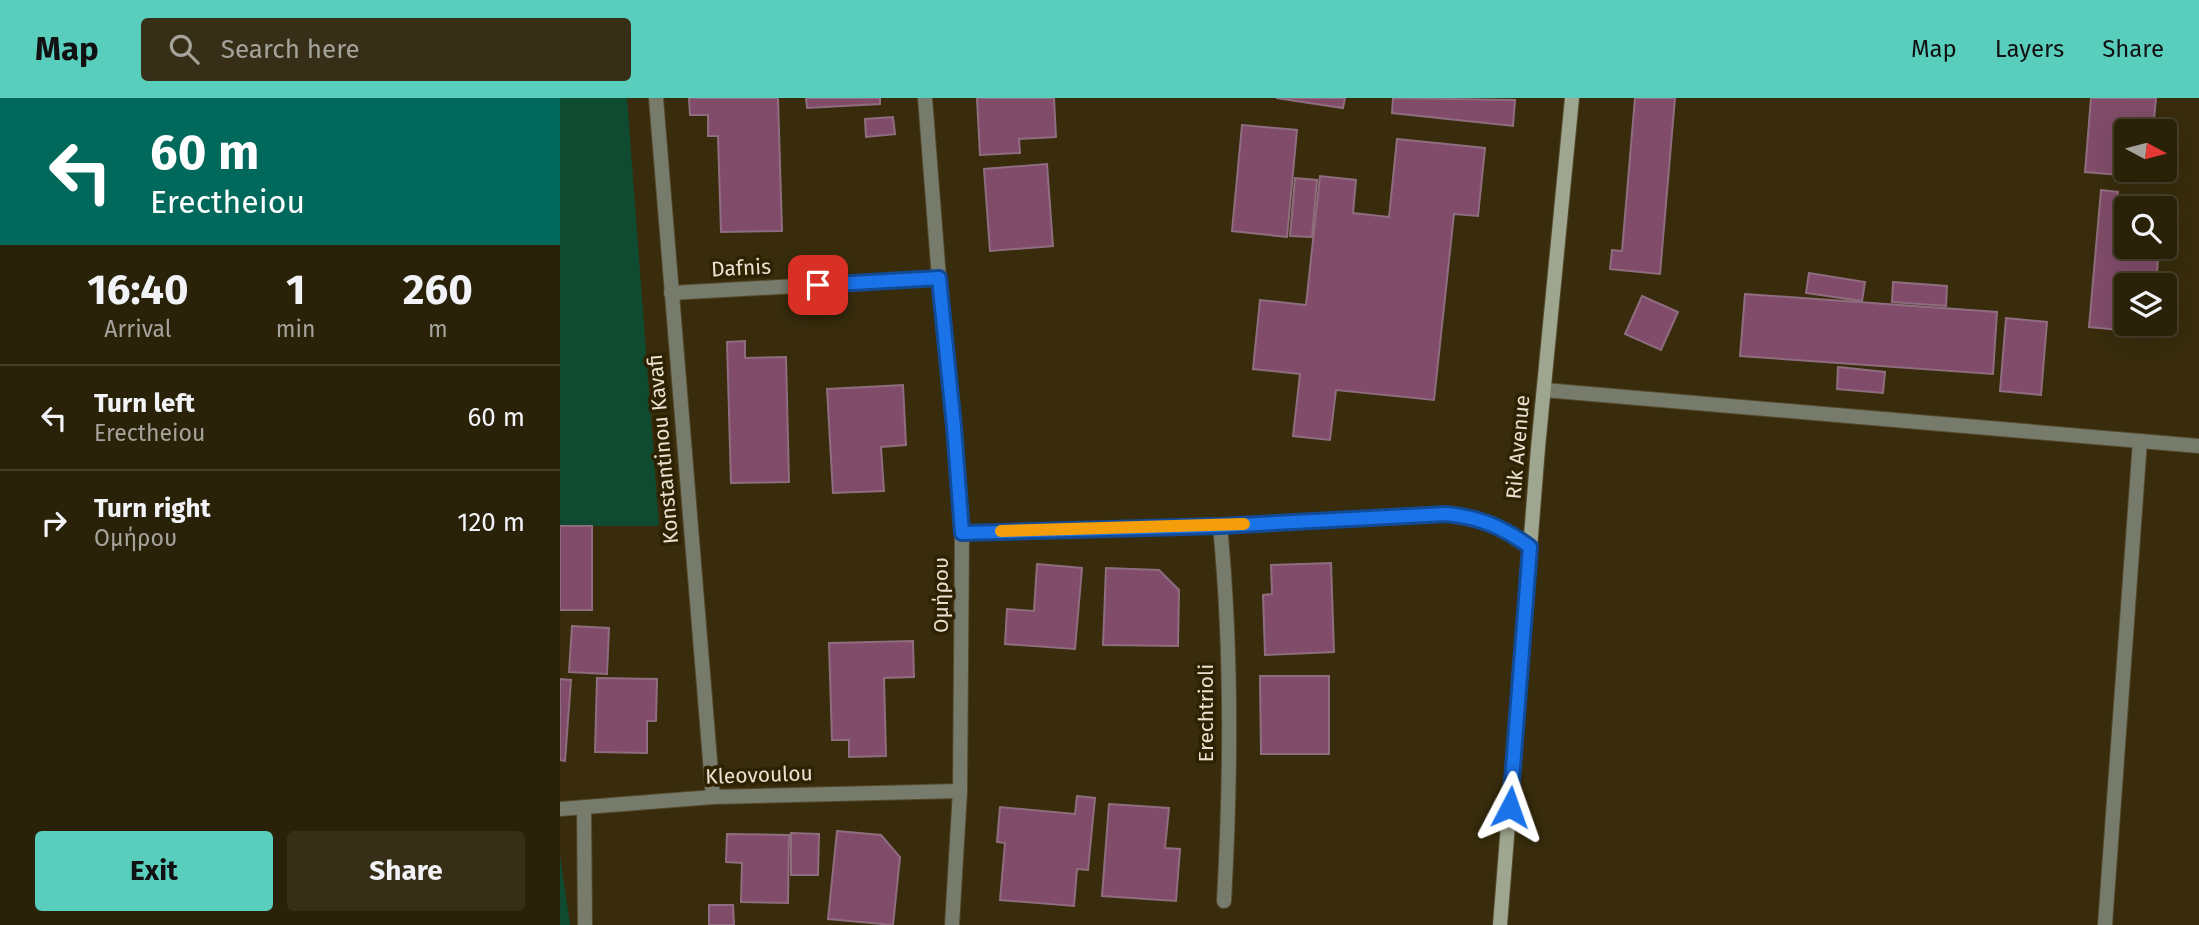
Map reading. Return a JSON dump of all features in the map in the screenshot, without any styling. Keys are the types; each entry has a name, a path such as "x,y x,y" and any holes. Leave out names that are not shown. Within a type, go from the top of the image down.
{"main road":[{"name":"Rik Avenue","path":"1500,925 1530,547 1572,98"}],"street":[{"name":"Konstantinou Kavafi","path":"656,98 713,797"},
{"name":"Ομήρου","path":"925,98 962,533 960,791 952,925"},
{"name":"Dafnis","path":"671,293 939,278"},
{"path":"1544,390 2199,446"},
{"path":"2105,925 2140,441"},
{"path":"962,533 1220,526 1446,514 1473,516 1514,534 1530,547"},
{"name":"Erechtrioli","path":"1220,526 1225,580 1228,688 1227,849 1223,901"},
{"name":"Kleovoulou","path":"560,809 713,797 960,791"},
{"path":"584,808 585,925"}],"green space":[{"path":"560,98 627,98 659,526 560,526"},
{"path":"560,855 570,925 560,925"}],"building":[{"path":"689,98 778,98 782,231 721,232 718,136 708,136 708,115 690,115"},
{"path":"806,98 880,98 880,104 807,108"},
{"path":"977,98 1054,98 1056,137 1019,139 1020,153 980,155"},
{"path":"1276,98 1345,98 1343,108"},
{"path":"1393,98 1515,100 1513,126 1392,113"},
{"path":"1635,98 1675,98 1660,274 1610,269 1612,250 1622,251"},
{"path":"2091,98 2156,98 2154,119 2114,119 2114,174 2085,172"},
{"path":"893,117 895,134 866,137 865,119"},
{"path":"1242,125 1297,130 1287,237 1232,231"},
{"path":"1397,139 1485,148 1478,216 1454,214 1434,400 1336,390 1330,440 1293,436 1300,374 1253,369 1260,300 1306,305 1320,176 1356,180 1353,213 1389,217"},
{"path":"1047,164 1053,246 990,251 984,169"},
{"path":"1295,178 1317,180 1312,237 1290,236"},
{"path":"2101,190 2118,192 2118,196 2114,196 2114,259 2158,259 2157,273 2114,273 2114,329 2089,327"},
{"path":"1809,273 1865,282 1862,301 1806,293"},
{"path":"1893,282 1947,286 1946,306 1892,302"},
{"path":"1745,294 1997,312 1993,374 1740,356"},
{"path":"1642,296 1678,312 1661,350 1625,334"},
{"path":"2006,318 2047,322 2041,395 2000,391"},
{"path":"745,341 745,358 786,357 789,482 731,483 727,342"},
{"path":"1838,367 1885,372 1883,393 1837,389"},
{"path":"903,385 906,445 881,447 884,491 833,493 827,389"},
{"path":"560,526 592,526 592,610 560,610"},
{"path":"1331,563 1334,652 1265,655 1263,595 1272,594 1271,565"},
{"path":"1037,564 1082,568 1075,649 1005,644 1007,609 1034,611"},
{"path":"1106,568 1159,570 1179,590 1178,646 1103,645"},
{"path":"572,626 609,628 607,674 569,672"},
{"path":"913,641 914,677 884,678 886,756 849,757 849,740 832,740 829,643"},
{"path":"1260,676 1329,676 1329,754 1261,754"},
{"path":"597,678 657,679 656,721 647,721 647,753 595,752"},
{"path":"560,679 571,680 565,761 560,760"},
{"path":"1077,796 1095,798 1088,870 1077,869 1074,906 1000,900 1005,843 997,842 1000,807 1075,814"},
{"path":"1109,804 1169,808 1165,848 1180,849 1176,901 1102,896"},
{"path":"837,831 881,835 900,857 893,925 828,919"},
{"path":"791,833 819,834 818,875 791,875"},
{"path":"727,834 789,835 788,903 741,902 742,863 726,862"},
{"path":"709,905 733,905 734,925 709,925"}],"slow traffic":[{"path":"1001,531 1244,524"}],"route":[{"path":"818,285 939,278 962,533 1220,526 1446,514 1473,516 1514,534 1530,547 1510,807"}]}
